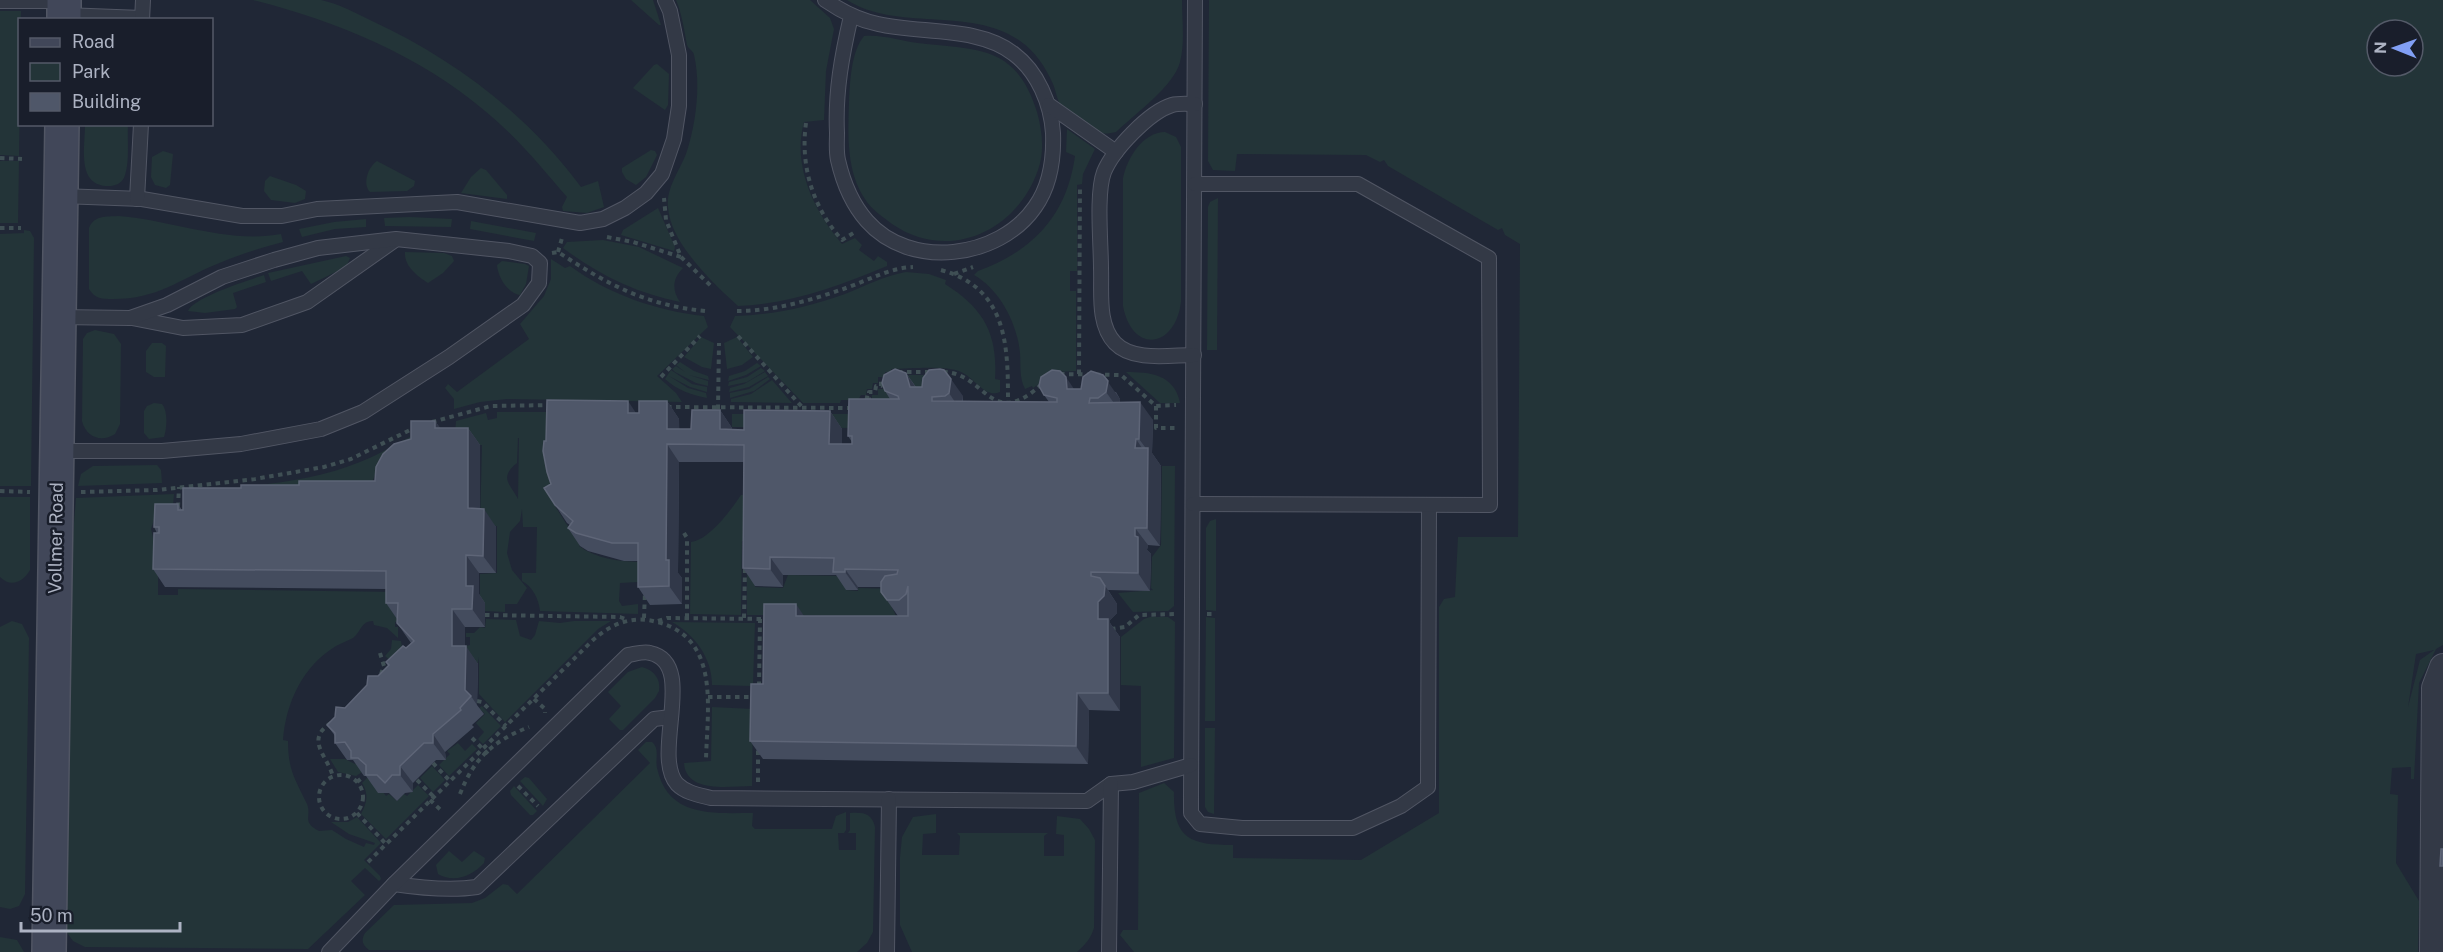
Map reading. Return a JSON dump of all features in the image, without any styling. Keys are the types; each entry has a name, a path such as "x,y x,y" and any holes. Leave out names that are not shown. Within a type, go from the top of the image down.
{"main road":[{"name":"Vollmer Road","path":"50,952 62,126"}],"street":[{"path":"2433,952 2435,688 2443,667"}],"lane":[{"path":"142,18 143,0"},
{"path":"61,196 137,199 242,216 282,216 317,210 457,202 580,223 603,219 625,208 646,193 662,174 674,139 679,106 679,56 670,11 665,0"},
{"path":"825,0 851,16 878,25 957,33 1001,46 1027,66 1048,105 1053,134 1052,168 1045,190 1035,208 1022,222 990,243 959,252 924,251 904,245 868,222 850,196 838,158 836,111 840,66 851,16"},
{"path":"1195,0 1191,813 1200,824 1215,827 1353,828 1401,806 1428,787 1429,505"},
{"path":"0,1 134,18"},
{"path":"1194,355 1132,355 1114,343 1102,317 1100,196 1103,173 1116,152 1155,114 1172,105 1195,104"},
{"path":"1048,105 1116,152"},
{"path":"137,199 141,126"},
{"path":"1193,504 1490,505 1489,258 1358,184 1195,184"},
{"path":"57,451 162,451 241,444 321,429 363,412 449,357 523,305 539,283 540,263 532,256 509,251 396,239 318,248 222,277 167,305 130,318"},
{"path":"59,317 130,318 183,328 242,325 308,302 396,239"},
{"path":"329,952 394,884 628,656 648,652 660,656 669,667 673,686 668,743 670,765 676,783 691,794 711,798 1087,801 1111,784 1133,782 1191,765"},
{"path":"394,884 418,888 477,887 654,719 671,717"},
{"path":"1109,952 1111,784"},
{"path":"887,952 889,799"}],"path":[{"path":"0,158 22,159"},
{"path":"1079,374 1080,186"},
{"path":"665,192 666,220 681,257 713,288"},
{"path":"0,228 21,228"},
{"path":"555,236 564,238 558,252"},
{"path":"600,236 633,242 681,257"},
{"path":"547,250 551,253 558,252 592,275 628,293 677,307 705,311"},
{"path":"737,310 759,310 805,301 853,286 884,272 916,267"},
{"path":"933,269 954,274 969,282 981,294 1000,321 1008,354 1008,401"},
{"path":"661,377 700,336"},
{"path":"738,336 803,408"},
{"path":"718,417 719,343"},
{"path":"864,408 863,397 869,398 870,392 875,392 876,386 881,386 881,381 887,380 888,375 893,375 893,372 957,373 969,379 994,400 1008,401 1020,400 1046,381"},
{"path":"1052,377 1068,373 1121,375 1156,406 1178,405"},
{"path":"1086,374 1086,385"},
{"path":"549,416 550,405"},
{"path":"428,423 491,406 561,405"},
{"path":"662,406 853,408"},
{"path":"1156,406 1156,428 1178,428 1178,417"},
{"path":"436,420 436,429"},
{"path":"77,492 120,492 179,487 255,479 324,467 351,459 419,425"},
{"path":"178,514 179,487"},
{"path":"0,491 31,492"},
{"path":"684,533 687,538 687,618"},
{"path":"744,618 745,566"},
{"path":"644,618 645,584"},
{"path":"1110,629 1125,627 1138,615 1177,614"},
{"path":"485,615 620,617 628,621"},
{"path":"657,622 667,618 770,619"},
{"path":"708,697 759,697 760,619"},
{"path":"378,683 384,666 380,653"},
{"path":"384,666 389,665"},
{"path":"534,699 545,709 545,714 539,719"},
{"path":"477,701 482,702 506,726"},
{"path":"333,777 318,741 322,730 335,721"},
{"path":"458,799 464,783 485,752 501,739 534,725"},
{"path":"472,738 490,756"},
{"path":"758,742 758,764"},
{"path":"433,763 450,781"},
{"path":"348,776 357,782 364,795 357,813 344,820 336,819 324,811 319,797 324,783 333,777 348,776"},
{"path":"357,782 363,777"},
{"path":"417,780 440,811 445,812 452,805"},
{"path":"516,783 540,808"},
{"path":"357,813 386,844"}],"green space":[{"path":"253,0 321,0 328,2 360,15 432,53 460,71 513,112 560,160 581,187 598,181 604,207 587,213 563,211 562,207 567,197 518,141 485,111 433,73 375,42 315,18"},
{"path":"631,0 653,0 661,25 659,25"},
{"path":"676,0 810,0 830,18 834,29 826,71 824,120 804,122 801,139 803,171 823,217 842,244 855,238 862,245 859,250 874,261 878,256 887,262 887,266 796,298 738,306 694,261 676,234 668,207 669,192 690,140 697,91 694,55 687,45"},
{"path":"847,0 1182,0 1182,55 1176,71 1162,90 1116,132 1107,134 1098,132 1061,106 1050,78 1035,55 1020,41 1001,31 979,24 888,15 867,10"},
{"path":"1209,0 2443,0 2443,645 2436,649 2419,683 2414,779 2411,779 2411,767 2392,768 2390,794 2398,795 2396,863 2419,901 2418,952 1134,952 1120,935 1123,930 1138,930 1139,793 1164,783 1174,792 1177,820 1187,836 1195,841 1233,845 1233,858 1361,860 1439,813 1439,607 1444,599 1455,597 1458,537 1518,537 1520,244 1505,235 1502,228 1498,230 1388,166 1384,160 1380,162 1366,155 1237,154 1235,171 1213,170 1208,161","holes":["2434,650 2420,660 2408,707 2416,654"]},
{"path":"0,11 21,11 21,18 18,18 19,156 0,155"},
{"path":"864,36 977,50 1006,63 1018,74 1037,112 1042,155 1028,191 1014,210 998,224 978,234 958,240 936,241 914,235 892,224 868,203 854,177 849,152 852,68 856,50"},
{"path":"657,64 669,74 668,105 665,110 633,88"},
{"path":"85,126 128,126 127,169 123,180 118,184 100,185 92,181 87,174 84,155"},
{"path":"1067,129 1095,149 1083,174 1082,184 1077,185 1077,271 1070,271 1070,291 1076,291 1076,371 1056,372 1033,388 1032,386 1025,389 1021,376 1018,342 1011,319 992,289 974,275 1015,253 1031,241 1055,213 1071,177 1075,156 1066,152"},
{"path":"1165,132 1176,137 1181,147 1181,302 1177,318 1171,329 1162,337 1153,340 1144,338 1135,332 1128,322 1123,306 1123,178 1128,162 1143,141 1157,133"},
{"path":"651,150 657,155 646,177 636,185 626,179 622,168"},
{"path":"163,151 173,154 170,185 166,188 155,185 151,177 152,157"},
{"path":"0,161 19,161 18,223 0,223"},
{"path":"377,161 415,181 414,186 407,191 370,192 366,180 371,167"},
{"path":"481,168 486,170 507,195 507,199 461,193 471,177"},
{"path":"270,176 306,191 305,199 295,203 271,200 264,191 265,181"},
{"path":"1218,198 1217,350 1207,350 1208,207 1210,202"},
{"path":"658,208 675,247 674,251 621,235 623,230"},
{"path":"118,216 220,234 261,236 281,234 283,242 225,261 167,288 143,296 113,299 96,297 89,289 89,228 97,219"},
{"path":"384,218 452,219 451,227 385,226"},
{"path":"366,219 366,227 335,229 302,237 299,229 334,222"},
{"path":"471,221 536,233 534,241 470,229"},
{"path":"24,230 30,231 34,238 31,486 0,486 0,234 24,233"},
{"path":"603,240 639,247 683,268 674,285 680,302 648,294 618,282 590,267 563,248 567,242"},
{"path":"405,252 444,253 452,256 454,261 443,273 428,283 409,266"},
{"path":"346,256 350,258 347,265 311,284 302,271 271,281 268,273"},
{"path":"551,259 565,268 570,266 600,285 634,300 686,314 704,316 708,327 657,376 676,393 682,402 507,399 480,402 454,409 454,399 445,388 448,384 457,392 529,339 520,324 544,296 551,279"},
{"path":"502,261 529,266 526,284 520,295 507,288 501,279 497,265"},
{"path":"906,272 929,274 946,280 945,284 969,302 978,312 991,335 994,348 995,379 1000,380 1000,392 989,393 966,375 954,370 891,369 891,372 885,372 885,377 878,377 878,383 873,383 872,389 867,389 866,395 861,395 858,400 841,400 840,403 803,403 730,327 735,316 777,312 818,303"},
{"path":"264,275 266,282 233,293 237,307 235,309 205,313 188,311 210,295"},
{"path":"95,330 114,334 121,344 120,424 115,434 104,438 91,435 82,421 83,339 87,333"},
{"path":"701,337 714,343 711,369 702,367 684,357"},
{"path":"737,337 753,357 742,365 727,369 724,343"},
{"path":"152,343 162,343 166,346 165,377 154,377 146,372 146,351"},
{"path":"680,362 708,376 709,380 689,375 708,381 708,386 696,383 675,372 672,369 676,366 685,372 676,365"},
{"path":"757,363 761,366 746,375 728,381 729,376 745,371"},
{"path":"761,368 765,371 747,382 728,386 729,382 747,377"},
{"path":"671,370 692,384 707,387 707,392 690,387 669,376 688,388 706,393 707,398 684,392 670,383 665,379"},
{"path":"765,372 768,376 749,387 729,392 730,388 744,384"},
{"path":"1126,372 1152,374 1167,380 1177,393 1180,403 1160,403"},
{"path":"896,375 924,375 924,392 893,401 872,400 872,395 878,395 878,389 884,389"},
{"path":"768,377 770,379 754,391 730,398 730,393 749,389"},
{"path":"772,380 792,403 731,402 731,399 751,394"},
{"path":"154,403 162,404 164,407 166,429 164,437 149,439 144,433 144,411 147,406"},
{"path":"497,412 546,412 546,460 562,501 555,506 567,525 584,539 579,546 593,554 608,558 639,562 638,582 620,583 619,601 622,606 638,604 638,614 540,611 534,593 522,581 522,573 536,573 537,527 523,527 522,509 520,521 510,532 507,553 512,570 527,588 517,604 505,604 505,612 485,611 485,603 480,603 480,574 497,573 497,526 480,526 482,445 460,445 455,433 456,421 486,413 488,420 497,418","holes":["519,438 518,499 507,477 511,468 517,463"]},
{"path":"732,414 854,414 854,428 732,427"},
{"path":"421,431 379,465 371,485 221,490 291,481 343,468 376,455"},
{"path":"157,465 161,470 162,483 78,486 81,474 93,466"},
{"path":"1162,466 1175,466 1174,606 1168,611 1133,612 1118,593 1153,590 1151,588 1152,557 1161,545"},
{"path":"174,494 173,506 154,520 151,529 158,559 158,595 178,595 178,589 397,592 398,622 395,622 395,627 398,627 398,638 387,628 374,625 373,621 366,623 356,636 324,654 314,664 298,686 288,712 283,740 288,741 291,767 307,804 310,825 319,831 332,830 364,847 366,843 374,845 375,843 349,834 331,822 348,822 357,817 381,843 364,860 381,879 379,881 365,868 351,881 365,895 308,949 85,947 73,941 65,930 68,597 76,498"},
{"path":"741,495 755,495 755,541 742,541 741,615 690,614 691,542 712,530 726,516"},
{"path":"0,497 30,497 30,570 24,578 12,583 0,577"},
{"path":"1216,519 1216,611 1206,610 1206,528 1210,521"},
{"path":"747,549 755,550 755,587 783,588 788,575 845,576 846,590 899,589 891,605 896,616 747,615"},
{"path":"1150,617 1168,617 1175,622 1174,758 1141,767 1141,686 1121,685 1121,637"},
{"path":"1206,617 1215,618 1215,721 1205,721"},
{"path":"486,619 516,620 520,636 531,640 539,621 560,623 611,621 598,629 505,722 479,694 479,657 478,663 466,663 466,646 470,645 470,637 466,637 466,633 474,633 480,627 485,628"},
{"path":"12,621 22,624 29,638 25,894 19,906 10,909 0,907 0,627"},
{"path":"672,622 755,623 753,684 751,686 712,685 709,666 701,648"},
{"path":"392,640 401,641 403,652 391,661 385,656 391,649"},
{"path":"642,667 650,670 656,676 659,691 655,698 623,730 620,730 609,719 621,706 608,692 628,672"},
{"path":"482,706 501,726 483,744 478,739 484,732 476,723 485,714 479,708"},
{"path":"712,707 753,709 752,786 710,786 692,780 687,773 684,763 711,761"},
{"path":"1205,728 1215,728 1214,814 1208,812 1205,807"},
{"path":"646,742 652,742 656,748 657,768 671,796 694,809 708,812 753,813 752,826 755,829 832,829 836,816 846,812 846,830 844,833 838,833 839,850 856,850 856,833 848,833 850,813 863,813 869,816 875,827 873,932 867,943 857,952 369,950 365,946 363,940 365,933 394,905 472,903 485,898 503,884 508,885 517,894 650,763 638,750"},
{"path":"458,743 465,751 472,744 477,749 449,776 439,765 450,754 447,751"},
{"path":"330,759 345,759 355,764 358,762 365,770 356,776 338,772"},
{"path":"432,766 445,780 433,792 420,778"},
{"path":"370,775 386,796 389,794 397,801 404,794 407,796 418,785 429,796 386,839 361,814 366,798 366,791 362,783"},
{"path":"525,777 529,778 547,799 543,806 520,781"},
{"path":"514,786 537,811 533,815 530,815 511,795 510,791"},
{"path":"936,814 936,833 923,834 922,855 959,855 960,836 957,833 1048,833 1044,836 1044,856 1064,856 1064,835 1056,834 1057,816 1080,819 1095,840 1094,928 1085,944 1077,952 912,952 900,925 902,837 913,817"},
{"path":"449,851 462,862 474,851 485,858 484,863 463,877 444,877 438,874 436,865"},
{"path":"0,937 17,940 24,952 0,952"}],"building":[{"path":"895,369 906,373 910,387 922,387 923,378 929,370 944,370 951,379 949,393 945,396 932,397 932,401 1057,402 1057,398 1044,395 1039,386 1041,377 1052,370 1060,371 1066,377 1067,389 1081,389 1083,377 1091,371 1103,375 1108,381 1106,392 1098,398 1090,398 1089,403 1140,402 1139,439 1136,439 1135,448 1148,448 1147,528 1135,528 1135,536 1138,537 1138,573 1091,572 1091,576 1100,578 1105,586 1104,596 1098,602 1098,619 1108,619 1108,693 1077,693 1076,746 750,741 751,684 763,684 764,604 796,604 796,616 908,616 908,586 906,594 899,600 887,600 881,592 881,582 885,576 897,574 898,570 845,569 845,572 833,572 834,558 770,557 770,569 743,568 744,445 667,444 666,560 669,560 669,586 638,587 638,543 612,543 576,533 568,528 573,521 555,505 544,488 551,484 543,451 544,441 546,441 547,400 628,401 628,413 639,413 639,401 667,401 667,429 691,429 692,410 720,410 720,429 744,430 744,410 830,411 829,444 852,444 852,436 848,436 849,399 899,399 898,396 885,391 882,383 884,375"},
{"path":"411,421 435,421 435,428 468,428 468,508 484,509 483,556 466,555 466,586 473,586 472,609 452,609 452,646 466,646 465,690 471,696 460,708 461,710 433,734 433,743 424,743 400,766 400,775 392,775 385,783 377,775 366,775 366,765 358,758 351,758 351,751 345,742 335,743 335,733 327,725 335,717 336,707 345,708 367,685 368,676 378,676 389,665 386,662 403,646 406,648 414,641 397,623 398,603 386,603 386,571 153,569 154,533 159,533 159,527 154,527 155,504 178,504 178,510 183,510 183,488 299,485 299,481 375,481 376,467 383,454 394,444 411,439"},
{"path":"2441,849 2443,849 2443,866 2440,866"}]}
